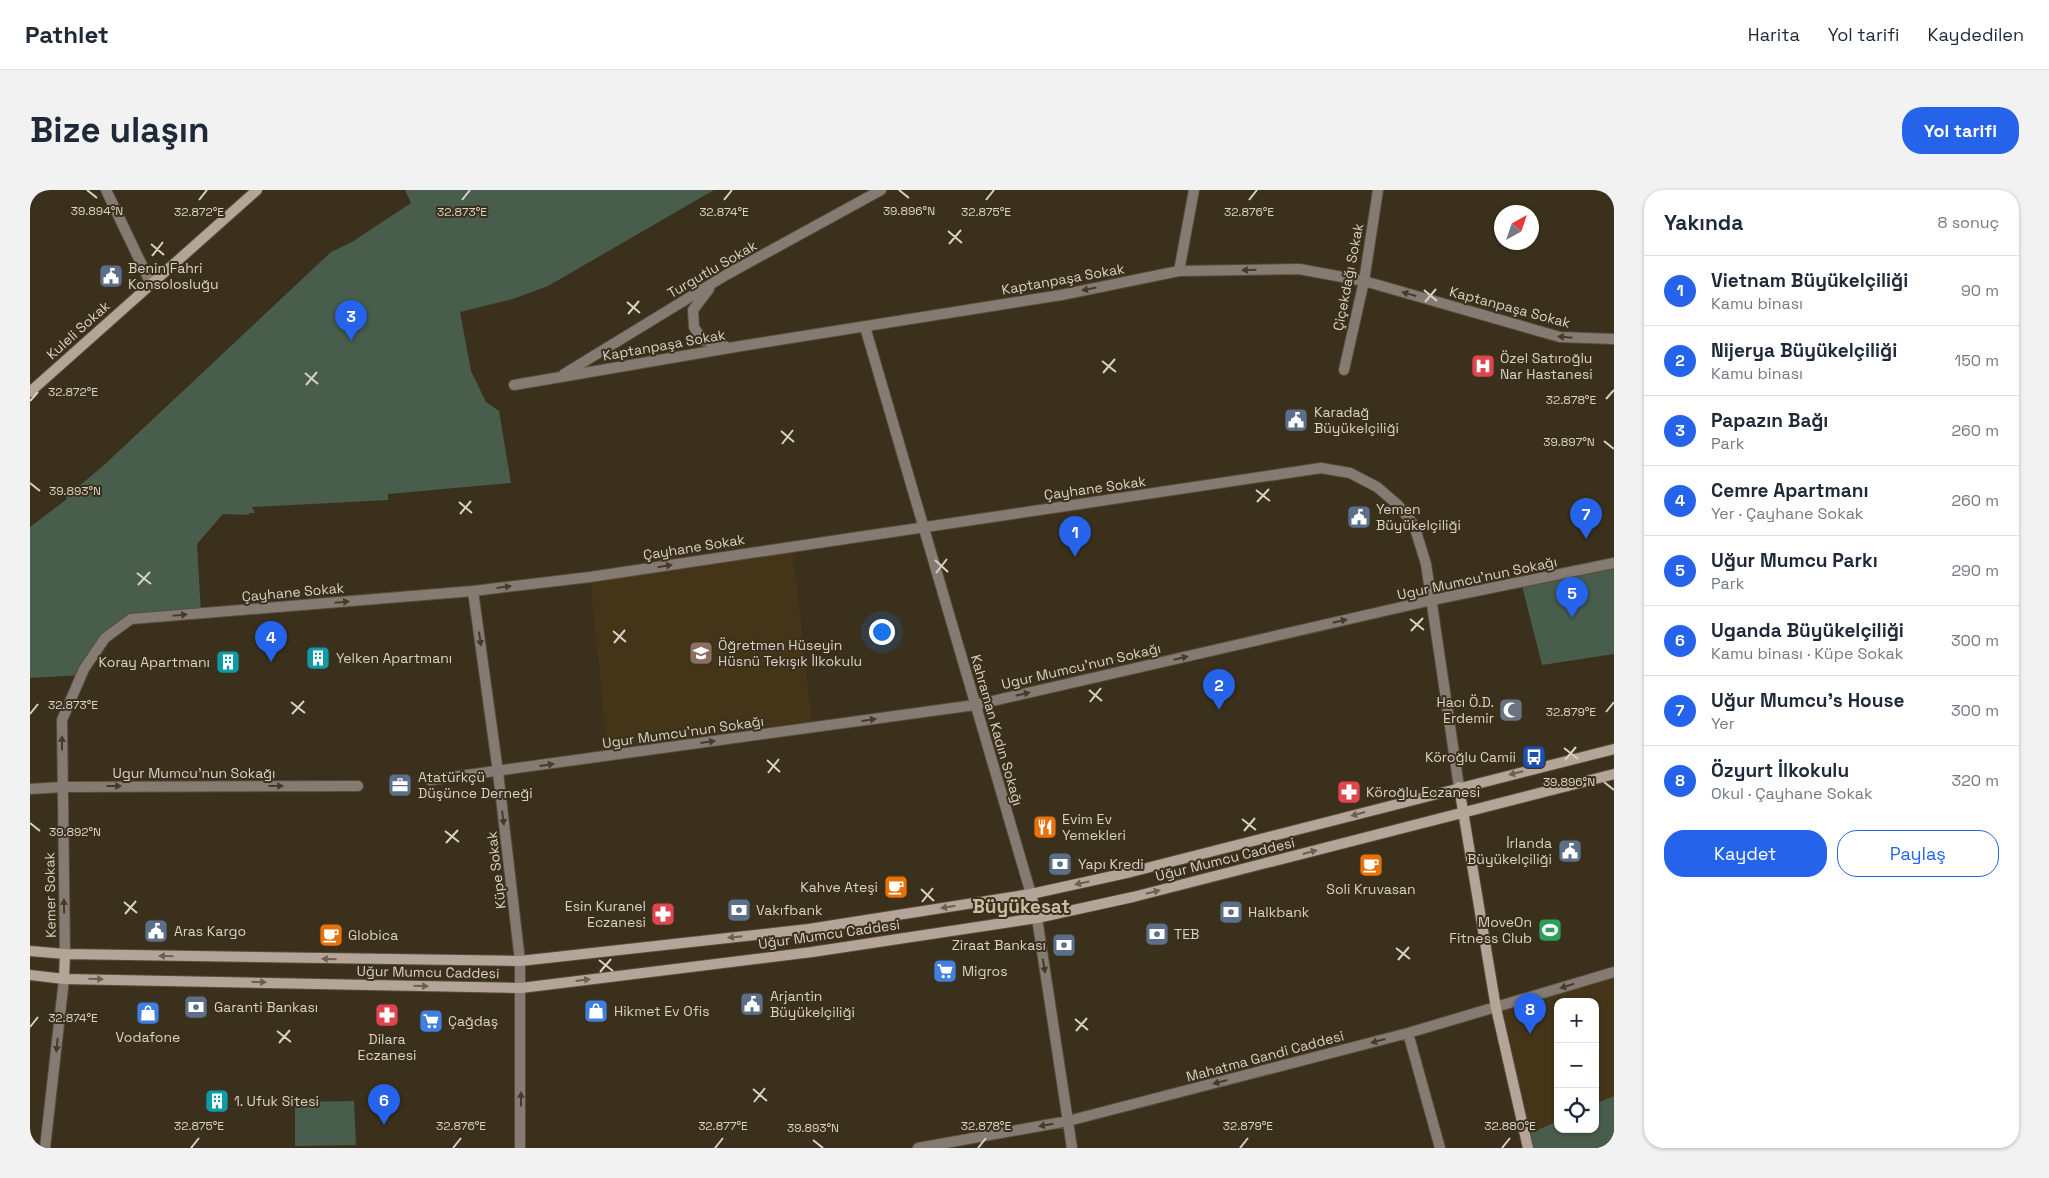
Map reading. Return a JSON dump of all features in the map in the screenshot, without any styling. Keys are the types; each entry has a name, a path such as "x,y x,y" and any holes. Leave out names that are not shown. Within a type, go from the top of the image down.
{"main road":[{"name":"Kuleli Sokak","path":"30,392 257,190"},
{"name":"Uğur Mumcu Caddesi","path":"30,951 65,954 520,961 809,929 1031,894 1131,872 1255,842 1460,787 1614,749"},
{"name":"Uğur Mumcu Caddesi","path":"30,975 64,979 522,988 812,952 1037,918 1142,894 1614,774"},
{"name":"Çayhane Sokak","path":"1460,787 1496,1008 1528,1148"},
{"name":"Kahraman Kadın Sokağı","path":"1031,894 1037,918"},
{"path":"64,979 65,954"}],"street":[{"path":"106,190 151,284"},
{"name":"Turgutlu Sokak","path":"559,377 726,275 881,190"},
{"path":"1179,271 1194,190"},
{"name":"Çiçekdağı Sokak","path":"1344,370 1364,281 1378,190"},
{"name":"Kaptanpaşa Sokak","path":"514,385 741,346 1061,295 1179,271 1299,269 1364,281 1560,337 1614,340"},
{"path":"726,275 710,288 693,310 694,327 702,340 720,346 741,346"},
{"name":"Kahraman Kadın Sokağı","path":"865,327 1031,894"},
{"name":"Çayhane Sokak","path":"131,618 473,591 590,578 1321,468 1350,473 1376,488 1398,505 1414,525 1426,564 1460,787"},
{"name":"Ugur Mumcu'nun Sokağı","path":"430,780 976,705 1432,600 1614,564"},
{"name":"Küpe Sokak","path":"473,591 498,772 520,961 522,988 520,1148"},
{"name":"Kemer Sokak","path":"65,954 62,720 84,669 105,638 131,618"},
{"name":"Ugur Mumcu'nun Sokağı","path":"30,789 62,786 358,786"},
{"name":"Kahraman Kadın Sokağı","path":"1037,918 1072,1148"},
{"name":"Mahatma Gandi Caddesi","path":"918,1148 1068,1121 1408,1033 1614,972"},
{"path":"45,1148 64,979"},
{"path":"1408,1033 1440,1148"}],"shaded area":[{"name":"Öğretmen Hüseyin Hüsnü Tekışık İlkokulu","path":"792,546 813,728 608,756 590,577"},
{"path":"1614,972 1614,1096 1599,1102 1599,998 1554,998 1554,1123 1526,1135 1496,1008"}],"green space":[{"path":"405,190 714,190 548,286 513,299 460,312 471,371 486,402 499,411 511,483 388,494 388,500 252,507 255,513 249,513 249,515 223,514 197,544 201,613 131,619 105,638 82,675 30,678 30,527 67,499 66,497 103,466 331,252 352,242 411,203"},
{"path":"1614,563 1614,654 1542,665 1521,582"},
{"path":"1614,1096 1614,1148 1528,1148 1526,1135 1554,1123 1554,1133 1599,1133 1599,1102"},
{"path":"354,1101 356,1145 295,1146 295,1102"}],"place":[{"name":"Benin Fahri Konsolosluğu","path":"111,276"},
{"name":"Papazın Bağı","path":"351,341"},
{"name":"Özel Satıroğlu Nar Hastanesi","path":"1483,366"},
{"name":"Karadağ Büyükelçiliği","path":"1296,420"},
{"name":"Yemen Büyükelçiliği","path":"1359,517"},
{"name":"Uğur Mumcu's House","path":"1586,539"},
{"name":"Vietnam Büyükelçiliği","path":"1075,557"},
{"name":"Uğur Mumcu Parkı","path":"1572,618"},
{"name":"Öğretmen Hüseyin Hüsnü Tekışık İlkokulu","path":"701,653"},
{"name":"Yelken Apartmanı","path":"318,658"},
{"name":"Koray Apartmanı","path":"228,662"},
{"name":"Cemre Apartmanı","path":"271,662"},
{"name":"Nijerya Büyükelçiliği","path":"1219,710"},
{"name":"Hacı Ö.D. Erdemir","path":"1511,710"},
{"name":"Köroğlu Camii","path":"1534,757"},
{"name":"Atatürkçü Düşünce Derneği","path":"400,785"},
{"name":"Köroğlu Eczanesi","path":"1349,792"},
{"name":"Evim Ev Yemekleri","path":"1045,827"},
{"name":"İrlanda Büyükelçiliği","path":"1570,851"},
{"name":"Yapı Kredi","path":"1060,864"},
{"name":"Soli Kruvasan","path":"1371,865"},
{"name":"Kahve Ateşi","path":"896,887"},
{"name":"Vakıfbank","path":"739,910"},
{"name":"Halkbank","path":"1231,912"},
{"name":"Esin Kuranel Eczanesi","path":"663,914"},
{"name":"MoveOn Fitness Club","path":"1550,930"},
{"name":"Aras Kargo","path":"156,931"},
{"name":"TEB","path":"1157,934"},
{"name":"Globica","path":"331,935"},
{"name":"Ziraat Bankası","path":"1064,945"},
{"name":"Migros","path":"945,971"},
{"name":"Arjantin Büyükelçiliği","path":"752,1004"},
{"name":"Garanti Bankası","path":"196,1007"},
{"name":"Hikmet Ev Ofis","path":"596,1011"},
{"name":"Vodafone","path":"148,1013"},
{"name":"Dilara Eczanesi","path":"387,1015"},
{"name":"Çağdaş","path":"431,1021"},
{"name":"Özyurt İlkokulu","path":"1530,1034"},
{"name":"1. Ufuk Sitesi","path":"217,1101"},
{"name":"Uganda Büyükelçiliği","path":"384,1125"}],"district":[{"name":"Büyükesat","path":"1021,906"}]}
